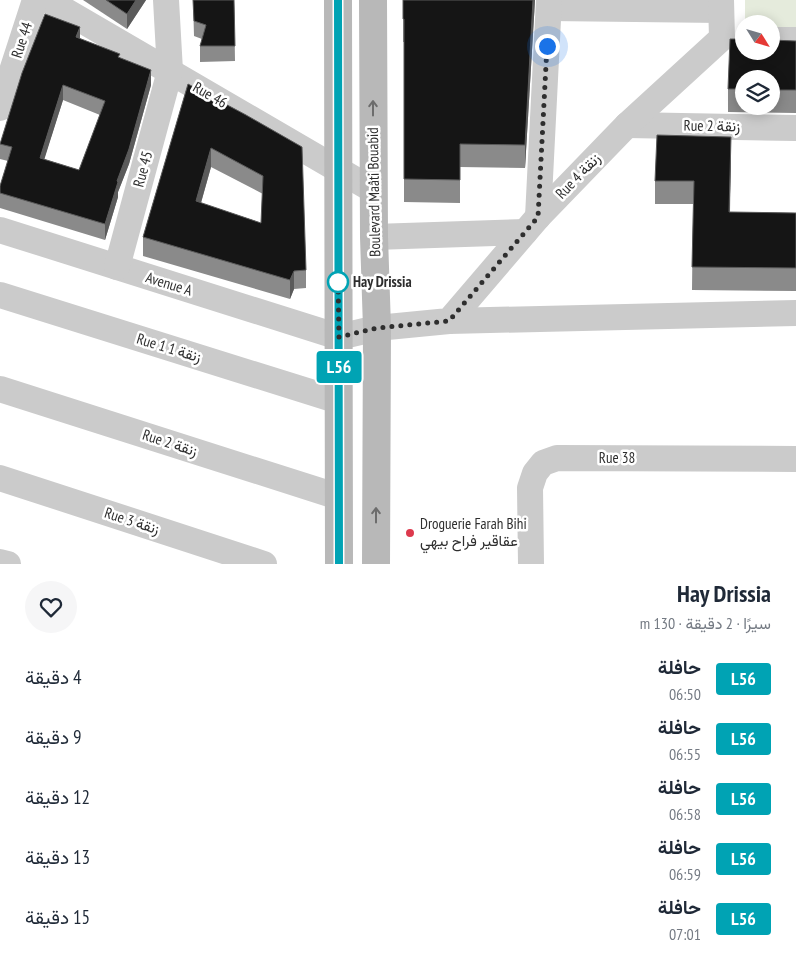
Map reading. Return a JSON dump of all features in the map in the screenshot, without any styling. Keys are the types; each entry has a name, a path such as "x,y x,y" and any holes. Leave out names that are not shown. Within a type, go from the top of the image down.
{"street":[{"name":"Rue 44","path":"0,108 8,57 35,0"},
{"name":"Rue 46","path":"47,0 373,190"},
{"name":"Rue 45","path":"116,267 170,71 166,0"},
{"path":"338,0 339,564"},
{"name":"Boulevard Maâti Bouabid","path":"373,0 373,190 377,328 376,564"},
{"path":"374,237 531,224 549,4 721,5"},
{"name":"Rue 4 زنقة","path":"449,321 531,224 627,125 733,38 721,5"},
{"path":"780,40 796,40"},
{"name":"Rue 2 زنقة","path":"627,125 796,128"},
{"name":"Avenue A","path":"0,230 339,337"},
{"name":"Rue 1 زنقة 1","path":"0,295 339,401"},
{"path":"339,337 377,328 449,321 796,313"},
{"name":"Rue 2 زنقة","path":"0,389 339,497"},
{"name":"Rue 38","path":"531,564 530,488 535,473 543,463 557,458 796,459"},
{"name":"Rue 3 زنقة","path":"0,478 264,564"},
{"path":"0,562 8,564"}],"green space":[{"path":"745,0 796,0 796,31 780,31 780,15 745,15"}],"building":[{"path":"106,0 136,0 127,14"},
{"path":"193,0 234,0 235,46 200,46 206,25 194,21"},
{"path":"403,0 533,0 525,145 460,144 460,180 404,179"},
{"path":"45,14 80,27 76,37 120,54 118,57 151,70 129,149 117,181 105,224 0,193 0,186 12,147 0,144 22,73","holes":["63,85 105,101 79,170 40,158"]},
{"path":"730,39 735,39 735,60 780,60 780,40 796,41 796,90 780,90 780,70 735,70 735,89 728,89"},
{"path":"188,84 302,147 306,270 294,271 290,280 143,237","holes":["211,148 263,176 261,223 196,201"]},
{"path":"657,135 731,137 729,212 796,213 796,268 692,267 694,181 655,181"}],"bus line":[{"name":"L56","path":"338,0 339,564"}],"place":[{"name":"Hay Drissia","path":"338,282"},
{"name":"Droguerie Farah Bihi عقاقير فراح بيهي","path":"410,533"}],"route":[{"path":"338,282 338,278 339,337 377,328 449,321 538,217 547,46"}]}
